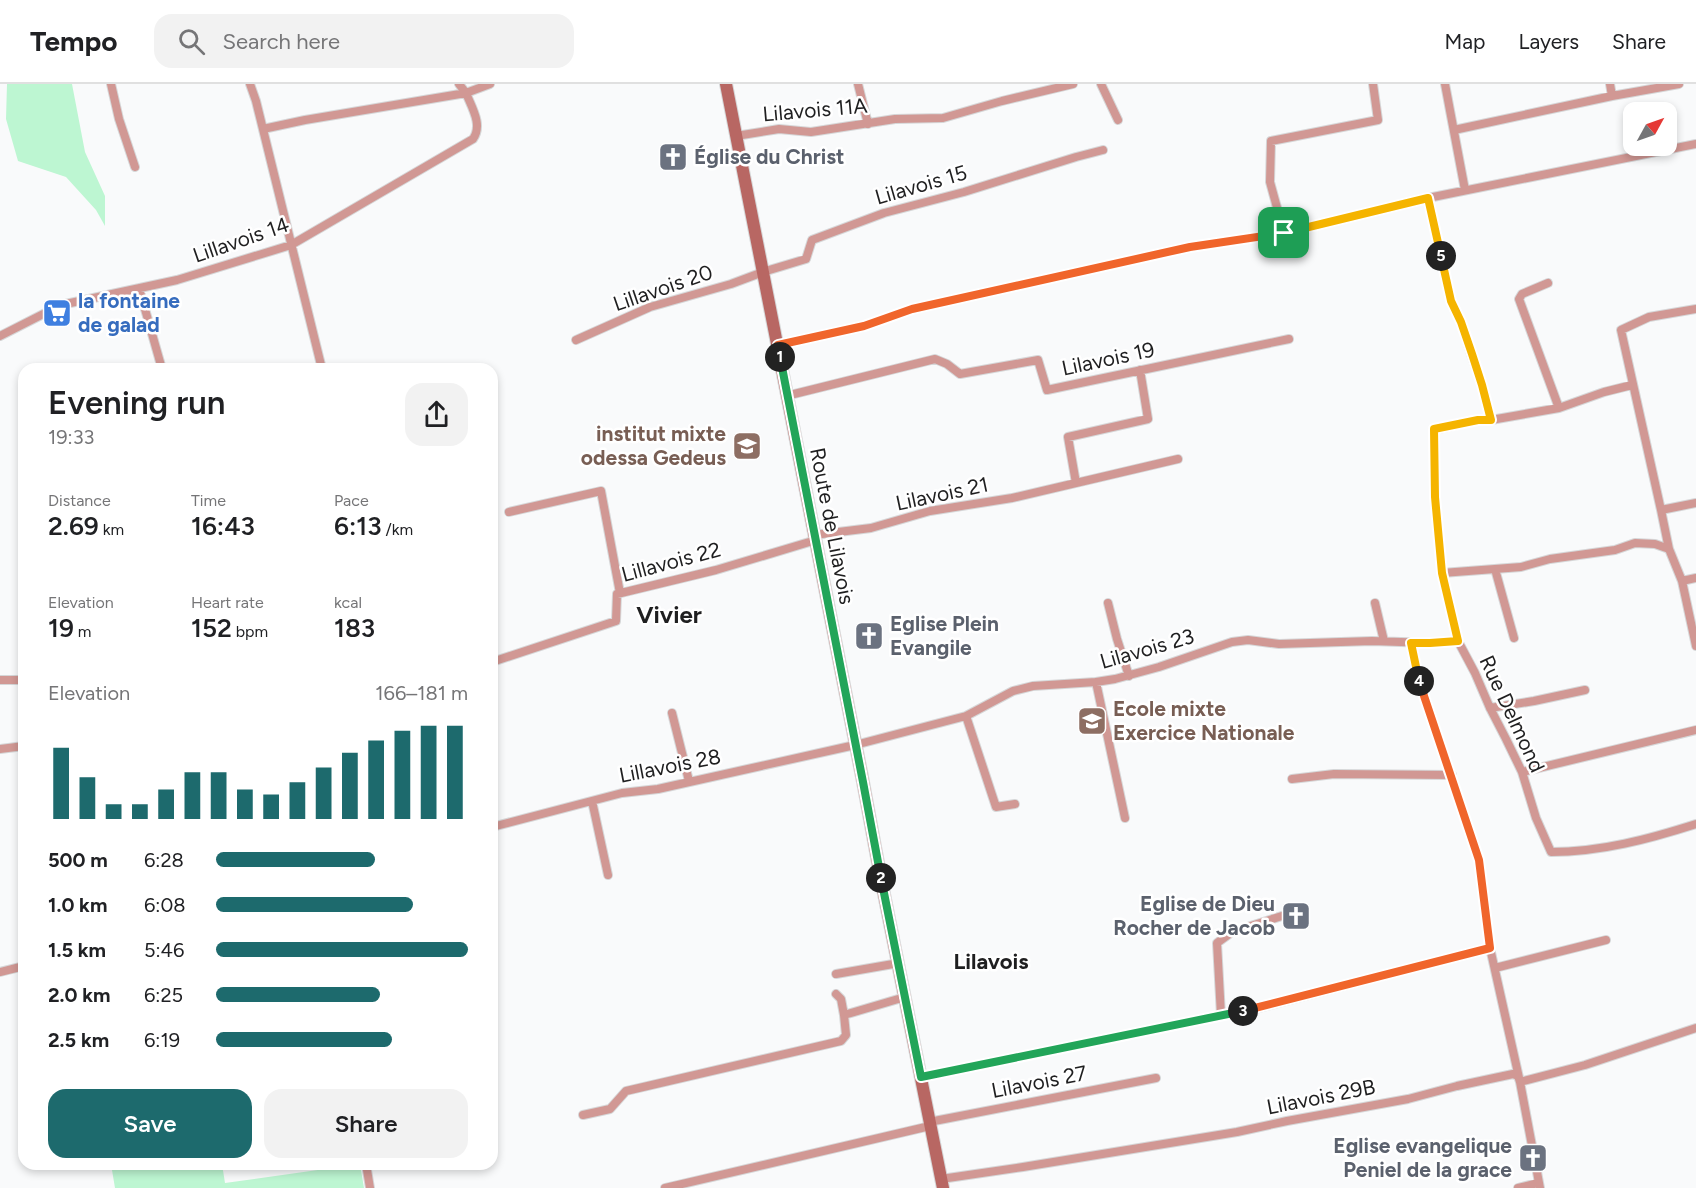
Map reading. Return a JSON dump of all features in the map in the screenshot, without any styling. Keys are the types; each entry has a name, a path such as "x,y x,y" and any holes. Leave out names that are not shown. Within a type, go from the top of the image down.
{"main road":[{"name":"Route de Lilavois","path":"726,84 942,1183"}],"street":[{"path":"111,84 119,119 135,167"},
{"path":"250,84 320,363"},
{"name":"Lillavois 14","path":"0,336 62,305 177,280 291,245 473,139 477,133 478,124 466,93 459,84"},
{"path":"263,129 466,93 490,84"},
{"path":"858,84 868,124"},
{"name":"Lilavois 11A","path":"736,136 779,129 811,132 895,119 943,118 1073,84"},
{"path":"1101,84 1118,120"},
{"path":"1284,233 1270,182 1271,141 1378,120 1373,84"},
{"path":"1445,84 1465,190"},
{"path":"1610,84 1612,96"},
{"path":"1454,130 1679,84"},
{"path":"778,345 864,326 912,309 1190,247 1284,233 1465,190 1696,144"},
{"name":"Lilavois 15","path":"763,272 806,259 812,240 884,213 964,192 1103,150"},
{"path":"1428,198 1451,301 1472,354 1491,420"},
{"name":"Lillavois 20","path":"576,340 650,307 731,284 763,272"},
{"path":"1548,283 1521,294 1519,299 1559,408"},
{"path":"139,288 160,363"},
{"path":"1696,309 1649,317 1621,330 1669,549 1682,581 1696,646"},
{"name":"Lilavois 19","path":"786,396 935,358 948,364 960,374 1038,360 1047,390 1289,339"},
{"path":"1076,483 1068,437 1148,419 1140,370"},
{"name":"Rue Delmond","path":"1632,385 1559,408 1434,429 1435,497 1442,573 1458,641 1522,772 1536,818 1551,852 1573,852 1620,845 1696,824"},
{"name":"Lilavois 21","path":"815,537 871,528 930,511 1012,498 1178,459"},
{"path":"509,512 601,491 620,593"},
{"path":"1662,510 1696,503"},
{"name":"Lillavois 22","path":"498,660 616,621 617,594 716,570 815,537"},
{"path":"1442,573 1521,567 1550,559 1615,550 1635,543 1655,544 1669,549"},
{"path":"1495,569 1514,638"},
{"path":"1682,581 1696,578"},
{"path":"1108,603 1129,676"},
{"path":"1375,603 1384,641"},
{"name":"Lilavois 23","path":"855,745 966,716 1013,691 1034,686 1096,682 1129,676 1232,642 1248,640 1279,644 1458,641"},
{"path":"1411,643 1416,673 1479,860 1490,948 1520,1082 1539,1185 1518,1188"},
{"path":"0,680 18,680"},
{"path":"1096,682 1125,818"},
{"path":"1490,708 1585,690"},
{"path":"672,713 689,781"},
{"path":"966,716 996,807 1015,804"},
{"path":"1522,772 1696,730"},
{"name":"Lillavois 28","path":"498,825 622,793 658,789 855,745"},
{"path":"0,749 18,747"},
{"path":"1292,779 1334,774 1452,776"},
{"path":"592,801 608,875"},
{"path":"1221,1015 1217,943 1232,932 1290,912"},
{"path":"1495,968 1606,940"},
{"path":"921,1077 1259,1008 1490,948"},
{"path":"836,974 899,963"},
{"path":"0,972 18,968"},
{"path":"583,1115 610,1109 626,1091 841,1041 846,1035 844,1015 841,999 836,994"},
{"path":"844,1015 905,997"},
{"name":"Lilavois 29B","path":"942,1183 1023,1167 1237,1132 1408,1099 1513,1074 1518,1076 1520,1082 1585,1065 1696,1028"},
{"name":"Lilavois 27","path":"665,1188 930,1124 1156,1078"},
{"path":"367,1170 370,1188"}],"green space":[{"path":"7,84 72,84 85,152 105,196 105,226 96,210 66,177 18,161 6,119"},
{"path":"112,1170 223,1170 225,1183 317,1170 361,1170 364,1188 115,1188"}],"place":[{"name":"Église du Christ","path":"673,157"},
{"name":"la fontaine de galad","path":"57,313"},
{"name":"institut mixte odessa Gedeus","path":"747,446"},
{"name":"Eglise Plein Evangile","path":"869,636"},
{"name":"Ecole mixte Exercice Nationale","path":"1092,721"},
{"name":"Eglise de Dieu Rocher de Jacob","path":"1296,916"},
{"name":"Eglise evangelique Peniel de la grace","path":"1533,1158"}],"district":[{"name":"Vivier","path":"669,615"},
{"name":"Lilavois","path":"991,961"}],"route":[{"path":"1428,198 1451,301 1461,322 1482,385 1491,420 1478,420 1434,429 1435,497 1442,573 1458,641 1411,643 1416,673 1479,860 1490,948 1259,1008 921,1077 786,396 778,345 864,326 912,309 1190,247 1284,233 1428,198"}]}
